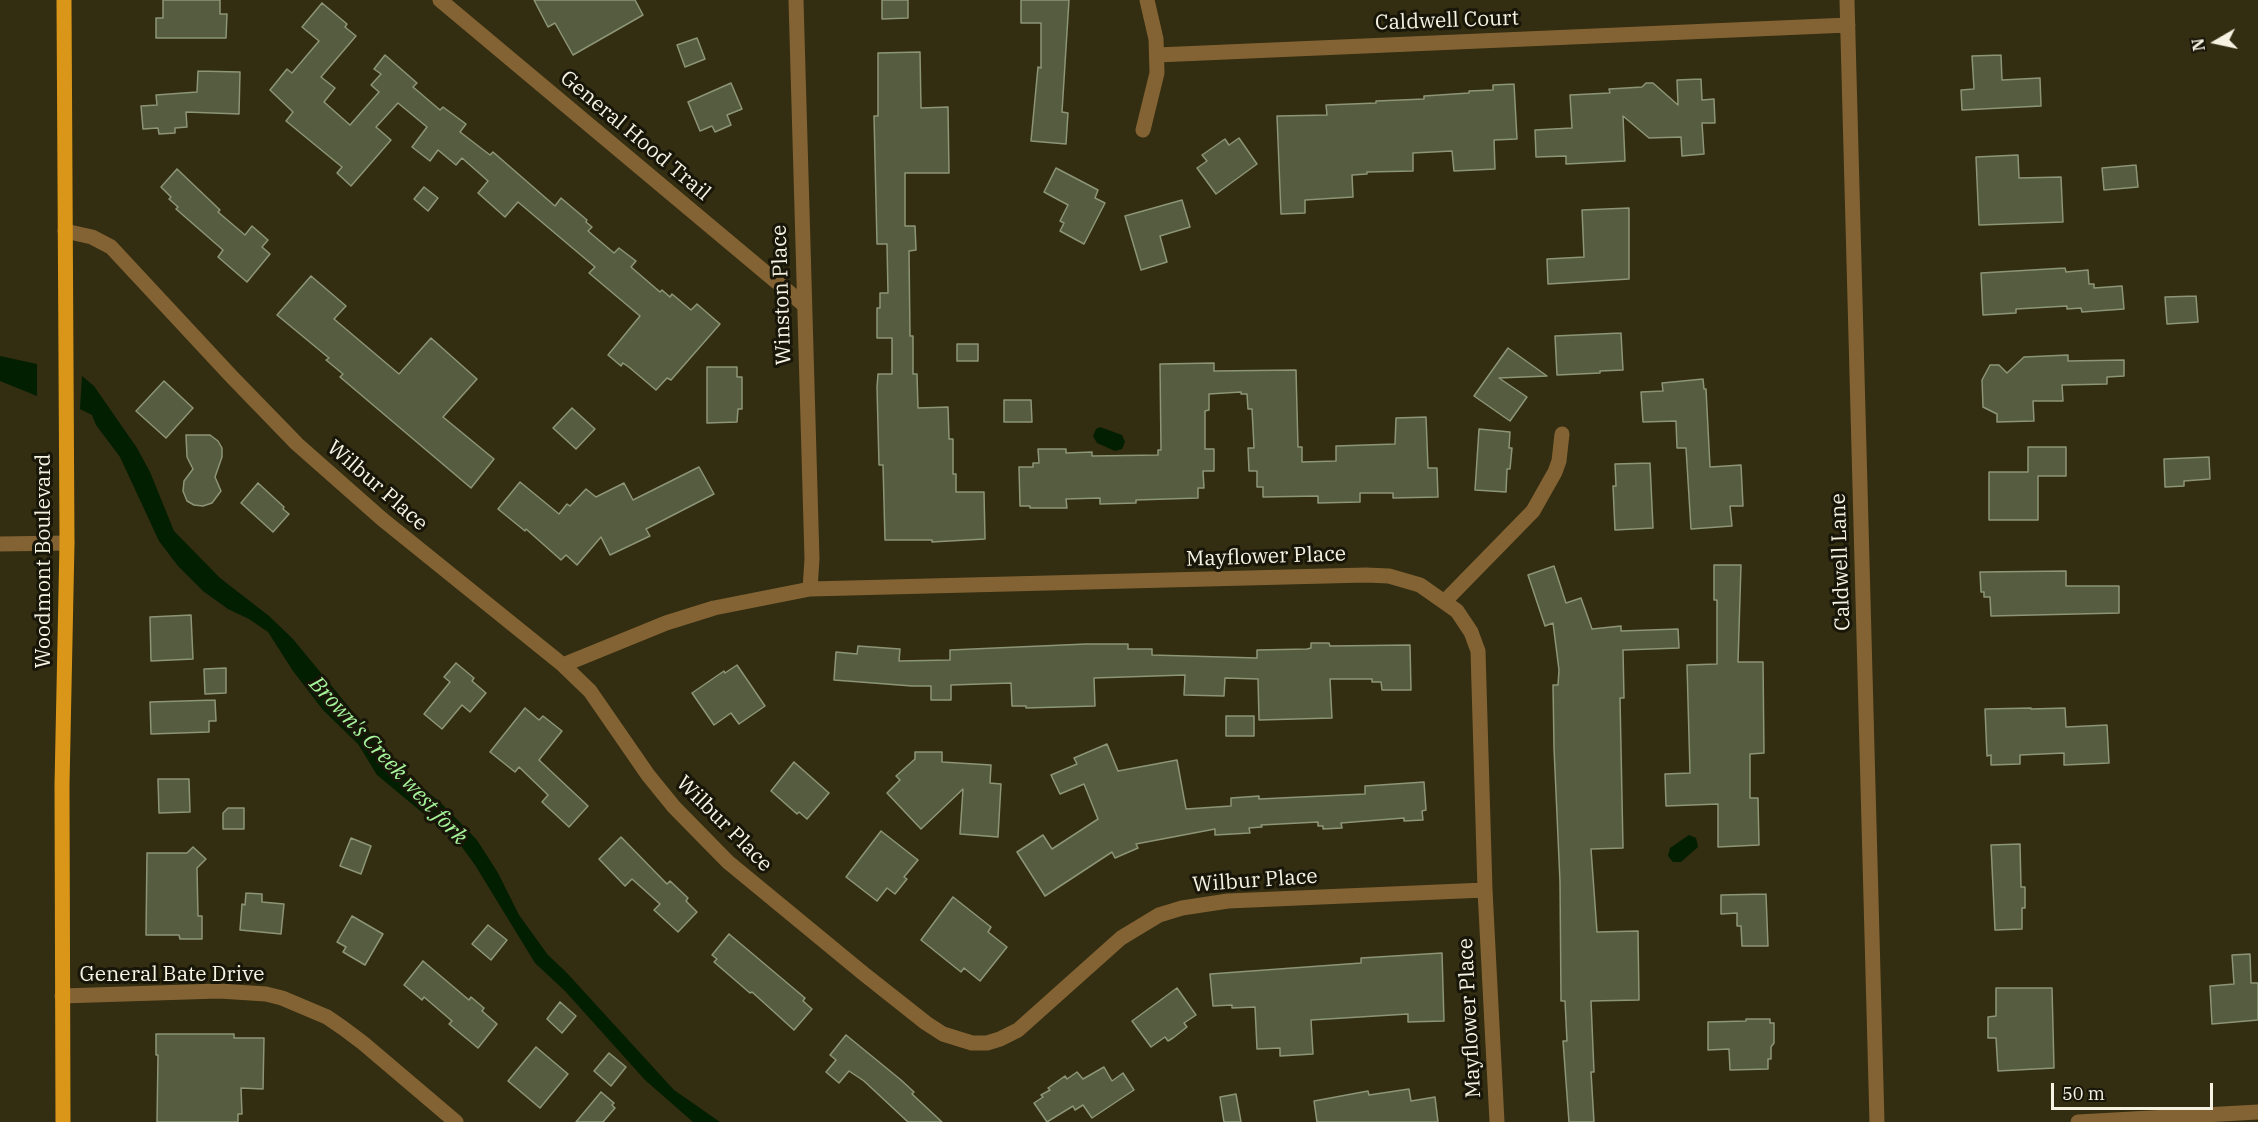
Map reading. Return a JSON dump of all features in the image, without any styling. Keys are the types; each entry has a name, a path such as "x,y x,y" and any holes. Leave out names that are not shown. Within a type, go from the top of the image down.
{"main road":[{"name":"Woodmont Boulevard","path":"63,1122 63,785 67,543 64,0"}],"street":[{"name":"General Hood Trail","path":"440,0 803,304"},
{"name":"Winston Place","path":"796,0 812,559 810,589"},
{"path":"1143,130 1155,88 1157,55 1147,0"},
{"name":"Caldwell Lane","path":"1847,0 1877,1122"},
{"name":"Caldwell Court","path":"1157,55 1848,25"},
{"name":"Wilbur Place","path":"65,231 92,237 111,246 297,444 382,519 563,665 590,691 654,783 728,862 926,1023 959,1040 987,1043 1000,1040 1018,1030 1121,938 1159,915 1182,908 1228,901 1485,890"},
{"path":"1445,601 1537,505 1555,472 1562,434"},
{"path":"0,544 67,543"},
{"name":"Mayflower Place","path":"563,665 676,620 714,608 810,589 1366,575 1389,576 1413,582 1445,601 1462,616 1478,651 1485,890 1497,1122"},
{"name":"General Bate Drive","path":"62,996 219,991 266,994 282,998 327,1017 357,1038 456,1122"},
{"path":"2078,1122 2258,1112"}],"water":[{"path":"0,356 37,364 37,396 0,381"},
{"name":"Brown's Creek west fork","path":"82,376 94,386 137,448 150,472 174,531 220,578 269,616 293,639 403,773 440,802 477,840 498,873 519,915 548,955 674,1090 720,1122 693,1122 645,1080 565,991 535,963 459,843 377,775 358,744 323,710 293,671 268,632 228,609 203,591 178,566 159,541 120,457 96,425 92,415 80,409"},
{"path":"1100,427 1122,435 1125,442 1122,449 1115,451 1097,443 1093,436 1096,429"},
{"path":"1689,835 1696,838 1698,847 1681,862 1673,862 1668,856 1670,848"}],"building":[{"path":"163,0 220,0 220,14 227,14 226,38 156,38 156,18 163,18"},
{"path":"534,0 635,0 643,15 573,55 555,23 548,27"},
{"path":"882,0 908,0 908,18 882,19"},
{"path":"1021,0 1069,0 1062,112 1068,113 1066,144 1031,141 1038,67 1041,68 1041,23 1021,23"},
{"path":"322,3 347,24 345,27 356,36 321,77 335,88 324,102 350,125 379,92 371,85 381,74 374,69 385,55 417,83 413,87 440,110 443,107 466,124 460,132 490,155 493,152 555,206 561,198 587,220 586,222 592,227 588,231 614,253 619,248 636,261 631,267 660,292 662,290 670,297 672,294 691,310 697,304 720,324 671,380 667,378 656,390 630,368 623,363 621,366 608,355 640,316 589,273 595,267 518,202 505,217 478,193 488,181 462,158 456,165 438,150 430,161 412,147 427,127 398,103 376,127 391,140 351,186 337,173 342,167 286,121 293,112 270,90 287,69 292,73 319,41 302,27"},
{"path":"697,38 705,59 685,67 677,45"},
{"path":"920,52 921,108 948,107 949,173 905,173 905,226 915,226 916,250 909,251 913,374 917,374 918,408 948,407 949,439 953,439 953,474 956,474 956,492 984,492 985,539 932,542 932,540 885,540 883,465 879,465 877,387 878,374 892,374 892,338 877,338 877,308 880,308 880,293 888,293 887,244 877,244 874,116 878,116 878,53"},
{"path":"2001,55 2002,80 2040,78 2041,106 1962,110 1961,90 1974,89 1972,56"},
{"path":"198,71 240,72 239,114 186,112 187,127 175,128 175,133 159,134 158,128 143,129 141,106 157,105 156,95 197,92"},
{"path":"1701,79 1702,100 1714,99 1715,123 1702,123 1704,154 1682,156 1681,137 1649,138 1623,116 1625,161 1566,164 1566,156 1536,157 1535,130 1572,128 1570,95 1610,93 1609,89 1642,87 1646,83 1653,83 1678,105 1677,80"},
{"path":"731,83 742,109 727,115 731,125 715,132 712,126 700,131 688,102"},
{"path":"1514,84 1517,139 1494,140 1495,169 1454,171 1452,151 1413,153 1413,171 1367,172 1367,174 1352,175 1353,197 1305,200 1305,213 1281,214 1277,116 1327,115 1326,105 1424,99 1424,96 1493,90 1493,85"},
{"path":"1239,138 1257,164 1216,194 1197,168 1207,161 1202,155 1225,139 1229,145"},
{"path":"2018,155 2019,178 2061,177 2063,222 1979,225 1976,157"},
{"path":"2136,165 2138,187 2104,190 2102,168"},
{"path":"1056,168 1098,190 1095,198 1105,203 1084,244 1060,231 1064,223 1060,221 1068,205 1044,192"},
{"path":"177,169 220,210 218,212 245,235 252,226 268,240 262,247 270,254 247,282 218,257 223,250 176,209 178,207 161,187"},
{"path":"424,187 438,198 428,211 414,199"},
{"path":"1182,200 1190,227 1160,236 1167,262 1141,270 1125,216"},
{"path":"1629,208 1629,279 1548,284 1547,259 1584,257 1582,210"},
{"path":"2065,268 2066,272 2088,270 2089,284 2094,284 2094,288 2122,286 2124,309 2082,312 2081,308 2067,309 2067,306 2016,309 2016,313 1983,315 1981,273"},
{"path":"311,276 346,306 334,319 399,374 431,338 477,379 443,417 494,459 471,488 340,377 343,374 326,360 329,358 277,315"},
{"path":"2196,296 2198,322 2167,324 2165,297"},
{"path":"1621,333 1623,370 1557,375 1555,336"},
{"path":"957,344 978,344 978,361 957,361"},
{"path":"1508,348 1547,376 1499,378 1527,397 1510,421 1474,396"},
{"path":"2068,355 2068,361 2124,360 2124,376 2107,377 2107,384 2062,385 2063,401 2033,401 2034,421 1997,422 1997,414 1983,407 1982,380 1990,365 1999,365 2007,373 2024,357"},
{"path":"1214,363 1214,371 1296,370 1298,447 1302,447 1302,462 1336,461 1336,446 1395,444 1396,418 1426,417 1428,468 1437,468 1438,497 1393,498 1393,493 1360,493 1360,502 1318,503 1318,496 1263,497 1263,487 1257,487 1257,471 1249,471 1248,448 1254,448 1252,409 1248,409 1247,394 1241,394 1241,392 1209,394 1209,410 1205,411 1205,449 1214,449 1214,471 1203,471 1204,488 1198,488 1198,498 1100,504 1100,498 1066,499 1067,508 1020,506 1019,467 1033,467 1033,463 1039,463 1038,449 1066,449 1066,453 1092,452 1092,456 1158,455 1158,450 1161,450 1160,364"},
{"path":"707,367 737,367 737,377 742,377 742,409 738,409 737,422 707,423"},
{"path":"1703,379 1704,389 1706,389 1710,467 1741,465 1743,506 1730,506 1732,526 1691,529 1686,448 1677,448 1676,421 1643,422 1641,392 1663,391 1662,383"},
{"path":"164,381 193,408 166,438 136,411"},
{"path":"1004,400 1031,400 1032,422 1004,422"},
{"path":"572,408 595,429 576,449 553,428"},
{"path":"1479,429 1510,432 1509,448 1512,448 1510,469 1507,469 1506,492 1475,490"},
{"path":"186,435 210,435 218,441 222,448 222,457 215,477 221,491 212,503 203,506 187,501 183,491 184,481 193,469 187,457"},
{"path":"2028,447 2066,447 2066,476 2038,476 2038,520 1989,520 1989,472 2028,472"},
{"path":"2209,457 2210,479 2184,481 2184,486 2165,487 2164,459"},
{"path":"1650,463 1653,528 1615,530 1613,486 1616,486 1615,464"},
{"path":"699,467 714,494 646,529 650,536 610,555 601,537 577,565 566,555 561,560 526,529 525,531 498,509 520,482 559,514 567,504 570,506 586,489 596,497 624,483 633,500"},
{"path":"258,483 289,514 273,532 241,503"},
{"path":"1714,565 1741,565 1738,662 1763,662 1764,753 1750,754 1750,798 1758,798 1759,845 1718,847 1718,804 1666,806 1665,774 1690,773 1687,665 1717,664 1717,600 1714,600"},
{"path":"1554,566 1566,603 1581,598 1592,629 1621,626 1621,631 1678,629 1679,648 1623,650 1624,698 1620,698 1623,848 1591,849 1597,932 1638,931 1639,1000 1591,1001 1594,1122 1569,1122 1563,1041 1567,1041 1565,1001 1561,1001 1560,882 1554,748 1553,685 1558,685 1559,670 1553,623 1545,626 1528,575"},
{"path":"2066,571 2066,586 2119,586 2119,613 1991,616 1990,597 1984,597 1984,592 1981,592 1980,572"},
{"path":"191,615 193,659 151,661 150,617"},
{"path":"1311,643 1329,643 1330,646 1410,645 1411,690 1382,690 1381,682 1372,682 1372,679 1330,679 1332,718 1259,720 1258,679 1225,678 1224,696 1184,695 1185,675 1094,678 1095,706 1026,708 1026,706 1012,706 1011,683 951,685 951,700 931,700 931,686 834,680 836,652 857,654 858,646 900,649 899,661 950,660 950,650 1086,644 1128,644 1128,649 1152,649 1152,655 1257,658 1257,650 1307,649 1311,648"},
{"path":"456,663 474,678 472,681 486,693 470,712 462,705 442,729 424,714 450,682 444,677"},
{"path":"737,665 765,706 739,724 731,713 714,725 692,693"},
{"path":"226,668 226,693 205,694 204,669"},
{"path":"215,700 216,721 209,721 209,732 151,734 150,702"},
{"path":"525,708 539,720 543,716 562,731 539,760 588,806 569,827 542,802 548,795 519,767 515,772 490,752"},
{"path":"2065,708 2066,727 2107,725 2109,763 2064,765 2064,753 2020,755 2020,764 1991,765 1991,755 1987,756 1985,709"},
{"path":"1226,716 1254,716 1254,736 1226,736"},
{"path":"1107,744 1118,771 1177,760 1186,809 1231,806 1231,798 1259,796 1259,799 1365,794 1365,786 1424,782 1426,810 1422,811 1423,820 1404,821 1404,818 1341,823 1342,828 1323,829 1323,826 1318,826 1318,822 1261,825 1262,827 1249,828 1250,833 1215,835 1215,829 1136,844 1138,848 1115,858 1112,852 1045,896 1017,852 1043,835 1052,849 1098,819 1084,784 1060,794 1051,775 1077,764 1074,758"},
{"path":"915,752 942,752 942,762 991,765 990,783 1001,784 998,837 960,834 963,789 921,829 887,793 900,780 896,776 915,759"},
{"path":"794,762 829,793 807,819 799,812 797,814 771,791"},
{"path":"158,779 189,779 190,812 159,813"},
{"path":"228,808 244,808 244,829 223,829 223,813"},
{"path":"881,831 918,860 904,877 907,879 895,894 887,888 877,901 846,877"},
{"path":"621,837 667,884 670,881 688,898 686,901 697,912 678,932 654,910 660,904 632,879 625,886 599,859"},
{"path":"351,838 371,846 361,874 340,866"},
{"path":"2020,844 2021,887 2025,887 2022,929 1995,930 1991,845"},
{"path":"193,847 206,859 197,868 198,916 202,916 202,939 180,939 179,935 146,935 147,853 187,853"},
{"path":"246,893 262,894 262,902 284,904 281,934 240,930 242,904 245,905"},
{"path":"1766,894 1768,946 1742,946 1741,926 1737,926 1737,913 1721,914 1721,895"},
{"path":"953,897 991,927 988,932 1007,947 980,981 964,968 961,972 921,940"},
{"path":"352,916 383,934 365,965 343,952 346,947 337,942"},
{"path":"488,925 507,940 491,960 472,944"},
{"path":"729,934 805,998 803,1001 812,1009 794,1030 714,962 717,959 712,955"},
{"path":"1442,953 1444,1021 1408,1022 1408,1014 1311,1020 1313,1054 1280,1056 1280,1048 1257,1049 1255,1007 1213,1006 1210,974 1361,963 1361,958"},
{"path":"2250,954 2251,983 2258,983 2258,1020 2212,1024 2210,986 2234,984 2232,955"},
{"path":"423,961 469,1000 471,997 484,1008 482,1011 497,1024 478,1048 449,1024 452,1021 424,997 422,1000 404,985"},
{"path":"1177,988 1196,1015 1184,1023 1187,1027 1173,1038 1168,1041 1165,1037 1151,1047 1132,1021"},
{"path":"1996,988 2052,988 2054,1068 1998,1071 1996,1038 1988,1038 1988,1017 1996,1016"},
{"path":"560,1002 576,1016 562,1033 547,1019"},
{"path":"1746,1019 1770,1019 1770,1023 1774,1023 1774,1043 1771,1047 1771,1059 1768,1059 1768,1069 1730,1070 1729,1049 1708,1050 1708,1022 1746,1021"},
{"path":"156,1034 234,1034 234,1038 264,1038 263,1089 241,1088 242,1114 238,1114 238,1122 157,1122"},
{"path":"846,1035 901,1080 914,1092 912,1094 942,1122 908,1122 864,1081 849,1071 839,1083 826,1072 836,1060 830,1055"},
{"path":"536,1047 568,1074 540,1108 508,1081"},
{"path":"609,1053 626,1067 611,1086 594,1071"},
{"path":"1104,1067 1112,1081 1123,1073 1134,1090 1092,1118 1083,1105 1075,1110 1073,1106 1047,1122 1034,1103 1050,1090 1048,1088 1065,1076 1067,1079 1077,1072 1083,1079"},
{"path":"1409,1089 1411,1101 1435,1097 1438,1122 1317,1122 1314,1101 1368,1091 1369,1095"},
{"path":"601,1092 614,1103 612,1105 615,1108 603,1122 576,1122"},
{"path":"1236,1094 1241,1122 1224,1122 1220,1097"}]}
